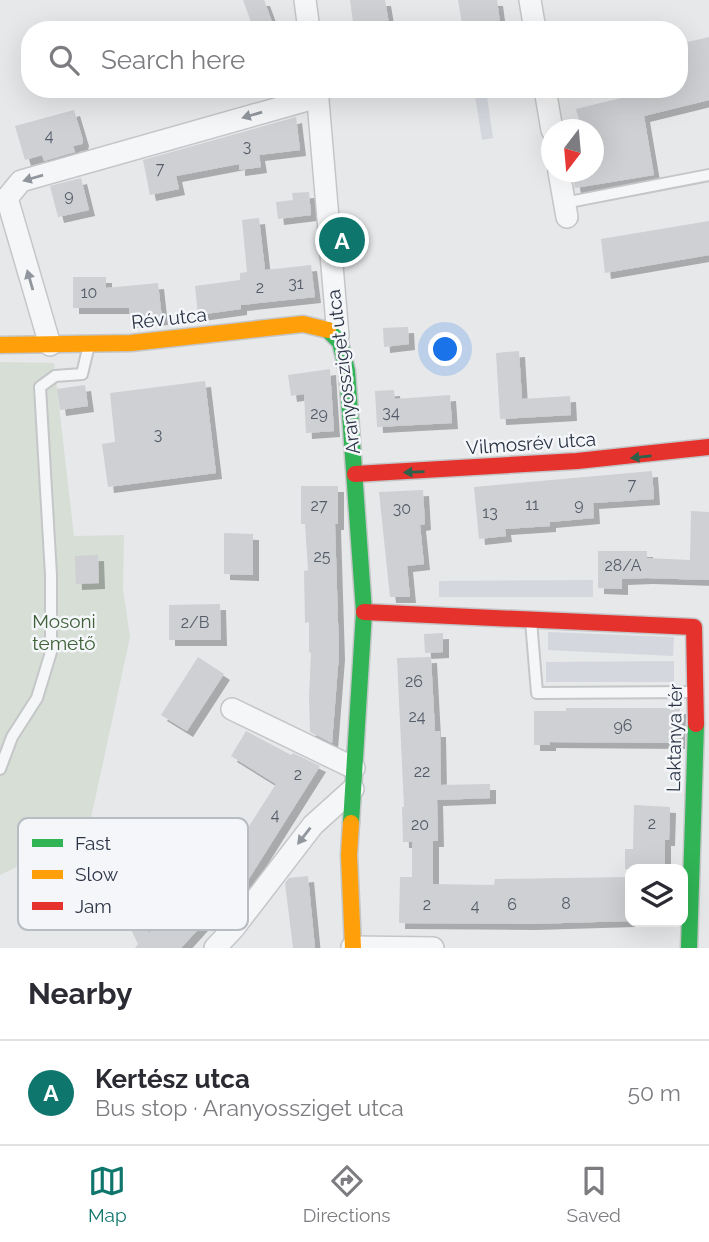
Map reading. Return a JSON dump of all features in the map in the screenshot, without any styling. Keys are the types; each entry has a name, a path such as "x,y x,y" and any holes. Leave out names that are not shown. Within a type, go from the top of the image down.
{"street":[{"path":"305,0 308,21"},
{"path":"530,0 534,21"},
{"path":"50,345 4,199 21,181 300,98"},
{"name":"Aranyossziget utca","path":"317,98 338,336 345,349 364,612 349,855 353,947"},
{"path":"547,98 550,119"},
{"path":"561,182 566,210"},
{"name":"Rév utca","path":"0,345 89,345 303,324 324,327 338,336"},
{"name":"Vilmosrév utca","path":"355,474 638,458 709,447"},
{"path":"364,612 701,628"},
{"name":"Laktanya tér","path":"689,948 700,850 697,692 701,628"},
{"path":"232,709 353,779 313,825 248,910"},
{"path":"215,948 232,930"},
{"path":"353,947 433,948"}],"lane":[{"path":"566,210 709,175"},
{"path":"0,769 12,737 37,698 51,652 51,575 40,387 55,376 82,374 89,345"},
{"path":"530,620 537,693 697,692"}],"shaded area":[{"path":"475,98 487,98 493,138 482,140"},
{"path":"593,580 593,597 439,597 439,581"},
{"path":"548,632 674,637 673,656 548,650"},
{"path":"674,661 674,682 546,682 546,662"}],"green space":[{"name":"Mosoni temető","path":"0,362 54,363 74,536 124,535 123,589 130,637 91,818 18,818 18,866 0,875"}],"building":[{"path":"243,0 264,0 272,21 251,21"},
{"path":"350,0 385,0 388,21 353,21"},
{"path":"458,0 497,0 500,21 462,21"},
{"path":"709,37 709,100 644,116 654,175 575,188 574,182 604,182 604,119 579,119 576,109 621,98 688,98 688,42"},
{"path":"74,110 83,140 82,144 73,146 75,152 44,161 42,155 25,160 15,126"},
{"path":"296,117 300,150 259,155 261,167 239,170 239,164 176,176 179,189 150,195 143,160"},
{"path":"81,178 89,210 58,217 50,186"},
{"path":"309,192 311,215 278,219 276,202 293,200 292,193"},
{"path":"259,218 265,270 311,265 315,297 241,305 241,309 198,315 195,286 240,280 240,273 247,272 242,220"},
{"path":"709,221 709,255 605,273 601,239"},
{"path":"73,277 106,277 106,288 158,283 162,319 130,322 129,308 73,308"},
{"path":"408,327 409,344 384,347 383,328"},
{"path":"519,351 522,399 570,396 571,415 500,419 496,353"},
{"path":"330,369 334,431 306,433 304,394 291,396 288,375"},
{"path":"205,381 216,473 108,487 102,444 115,442 110,393"},
{"path":"85,385 88,406 60,410 57,389"},
{"path":"394,390 395,399 450,395 452,423 377,427 375,391"},
{"path":"652,471 654,499 593,503 594,518 550,522 550,526 505,529 506,536 479,539 474,487"},
{"path":"301,486 338,486 338,524 335,524 339,654 332,743 310,732 311,653 309,622 305,623 304,571 308,570 305,524 301,524"},
{"path":"423,490 425,524 420,525 424,564 407,566 410,597 390,597 379,492"},
{"path":"691,511 709,512 709,580 622,579 622,589 598,588 598,551 647,551 647,558 690,560"},
{"path":"224,533 253,534 253,575 224,574"},
{"path":"98,555 99,583 76,584 75,556"},
{"path":"220,604 221,640 169,640 169,605"},
{"path":"443,633 443,652 425,653 424,634"},
{"path":"198,657 224,674 187,731 161,715"},
{"path":"431,657 435,731 440,731 441,785 490,784 490,798 437,800 438,841 433,841 433,884 494,885 495,879 625,877 625,921 399,923 400,877 412,877 412,842 403,842 404,807 397,658"},
{"path":"566,708 680,708 679,743 550,742 550,745 534,745 534,711 566,711"},
{"path":"246,731 291,755 293,753 320,766 248,880 248,828 276,784 231,756"},
{"path":"634,805 670,807 665,864 625,864 625,849 633,849"},
{"path":"308,876 315,948 293,948 285,883 289,878"},
{"path":"131,930 148,930 149,933 152,930 197,930 181,948 135,948 138,944"}],"traffic: fast":[{"path":"328,330 340,342 347,371 364,612 351,823"},
{"path":"689,948 696,724"}],"traffic: slow":[{"path":"0,345 131,343 303,324 328,330"},
{"path":"351,823 349,855 353,948"}],"traffic: jam":[{"path":"355,474 577,461 709,447"},
{"path":"364,612 694,627 696,724"}],"place":[{"name":"Kertész utca","path":"342,240"}]}
